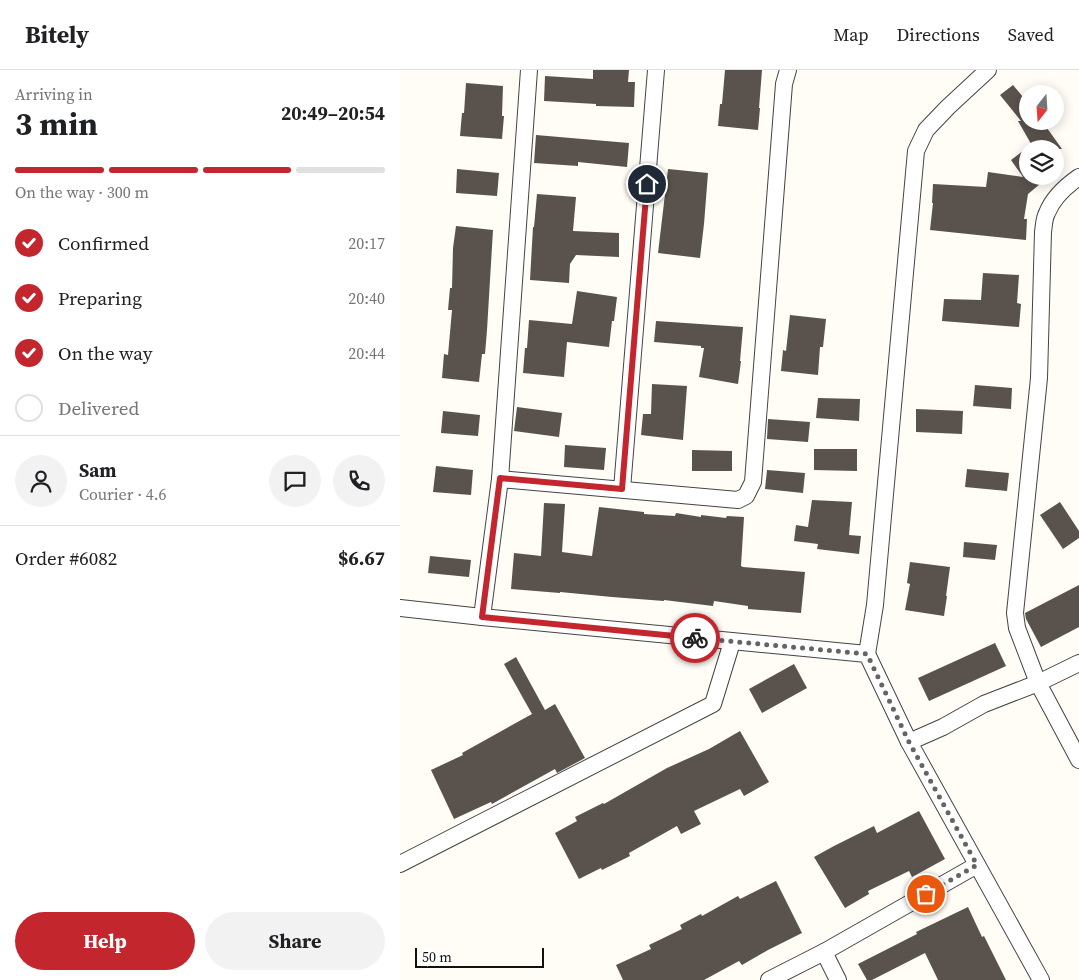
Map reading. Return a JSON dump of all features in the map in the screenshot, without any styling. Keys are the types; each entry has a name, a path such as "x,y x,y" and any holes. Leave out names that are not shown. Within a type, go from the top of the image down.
{"street":[{"path":"482,617 500,478 528,70"},
{"path":"622,489 656,70"},
{"path":"500,478 738,500 746,496 753,482 784,94 788,70"},
{"path":"986,71 948,106 926,130 916,151 875,605 867,654 909,742 1041,980"},
{"path":"1079,177 1054,200 1046,214 1039,378 1015,613 1017,628 1038,683 1079,760"},
{"path":"400,608 867,654"},
{"path":"400,864 713,704 732,642"},
{"path":"909,742 984,704 1038,683 1079,663"},
{"path":"769,980 824,952 977,865"},
{"path":"824,952 838,980"}],"building":[{"path":"593,70 629,70 628,82 635,82 634,107 596,106 596,104 544,101 545,76 593,79"},
{"path":"725,70 762,70 758,130 718,126"},
{"path":"466,83 503,86 502,116 504,116 502,139 460,136"},
{"path":"1013,85 1019,92 1019,119 1000,95"},
{"path":"1023,130 1048,130 1056,140 1029,140"},
{"path":"536,135 629,143 627,167 578,162 578,166 534,163"},
{"path":"1019,154 1019,171 1011,160"},
{"path":"457,169 499,173 497,196 456,193"},
{"path":"668,169 708,173 700,258 658,253"},
{"path":"988,172 1019,176 1019,185 1039,185 1028,194 1024,219 1027,219 1026,240 930,230 933,184 986,187"},
{"path":"537,194 576,197 573,231 619,233 619,257 576,255 570,264 569,283 530,280"},
{"path":"456,226 493,230 485,354 482,354 479,382 442,378 444,354 448,355 452,310 448,310 450,288 452,288 453,248"},
{"path":"983,273 1019,275 1017,303 1021,304 1019,327 942,321 944,299 981,300"},
{"path":"577,291 617,297 609,347 567,342 564,377 523,373 529,320 572,324"},
{"path":"790,315 826,319 823,347 820,347 818,375 781,371 783,350 786,351"},
{"path":"656,321 743,327 738,384 699,377 704,348 701,348 701,346 654,342"},
{"path":"652,384 687,386 683,440 641,435 643,414 651,414"},
{"path":"975,385 1012,388 1011,409 973,406"},
{"path":"818,398 860,399 859,421 816,418"},
{"path":"517,407 562,413 559,437 514,431"},
{"path":"916,409 963,411 962,434 916,432"},
{"path":"443,411 480,415 478,436 441,433"},
{"path":"768,419 810,422 808,442 767,439"},
{"path":"565,445 606,448 604,470 564,467"},
{"path":"814,449 857,449 857,471 814,470"},
{"path":"692,450 732,451 732,471 692,471"},
{"path":"436,466 473,470 471,495 433,492"},
{"path":"967,469 1009,473 1007,491 965,487"},
{"path":"767,470 805,473 803,493 765,489"},
{"path":"812,500 852,502 849,535 861,536 859,554 817,549 818,544 794,541 796,525 808,527"},
{"path":"1060,502 1079,531 1079,538 1063,549 1040,515"},
{"path":"544,503 565,504 562,552 592,556 599,507 644,512 644,514 675,516 676,513 701,517 701,515 726,518 727,516 744,517 741,566 805,572 801,613 748,609 748,606 714,601 713,606 664,600 511,589 514,553 541,556"},
{"path":"964,542 997,545 995,560 963,557"},
{"path":"430,556 471,560 469,577 428,573"},
{"path":"910,562 950,567 944,616 905,610 910,584 907,583"},
{"path":"1079,585 1079,627 1041,647 1026,619 1025,613"},
{"path":"995,643 1006,666 929,701 918,678"},
{"path":"516,657 545,710 555,704 585,758 557,773 555,769 492,804 491,802 454,819 431,770 463,755 462,753 532,714 504,664"},
{"path":"794,664 807,688 762,713 749,689"},
{"path":"740,731 769,782 744,796 740,789 694,811 701,824 681,834 677,826 629,853 630,856 579,879 555,833 577,821 575,817 604,804 667,768 709,749"},
{"path":"919,811 945,859 912,877 909,871 868,891 869,894 845,908 814,857 874,826 877,833"},
{"path":"776,881 802,933 742,965 739,961 704,980 623,980 616,965 651,949 649,945 682,929 680,925 701,914 702,916 738,896 740,899"},
{"path":"968,907 1006,980 938,980 925,953 872,980 867,980 858,964 917,934 916,932"}],"way so far":[{"path":"695,638 867,654 909,742 977,865 926,894"}],"route":[{"path":"647,184 622,489 500,478 482,617 695,638"}]}
